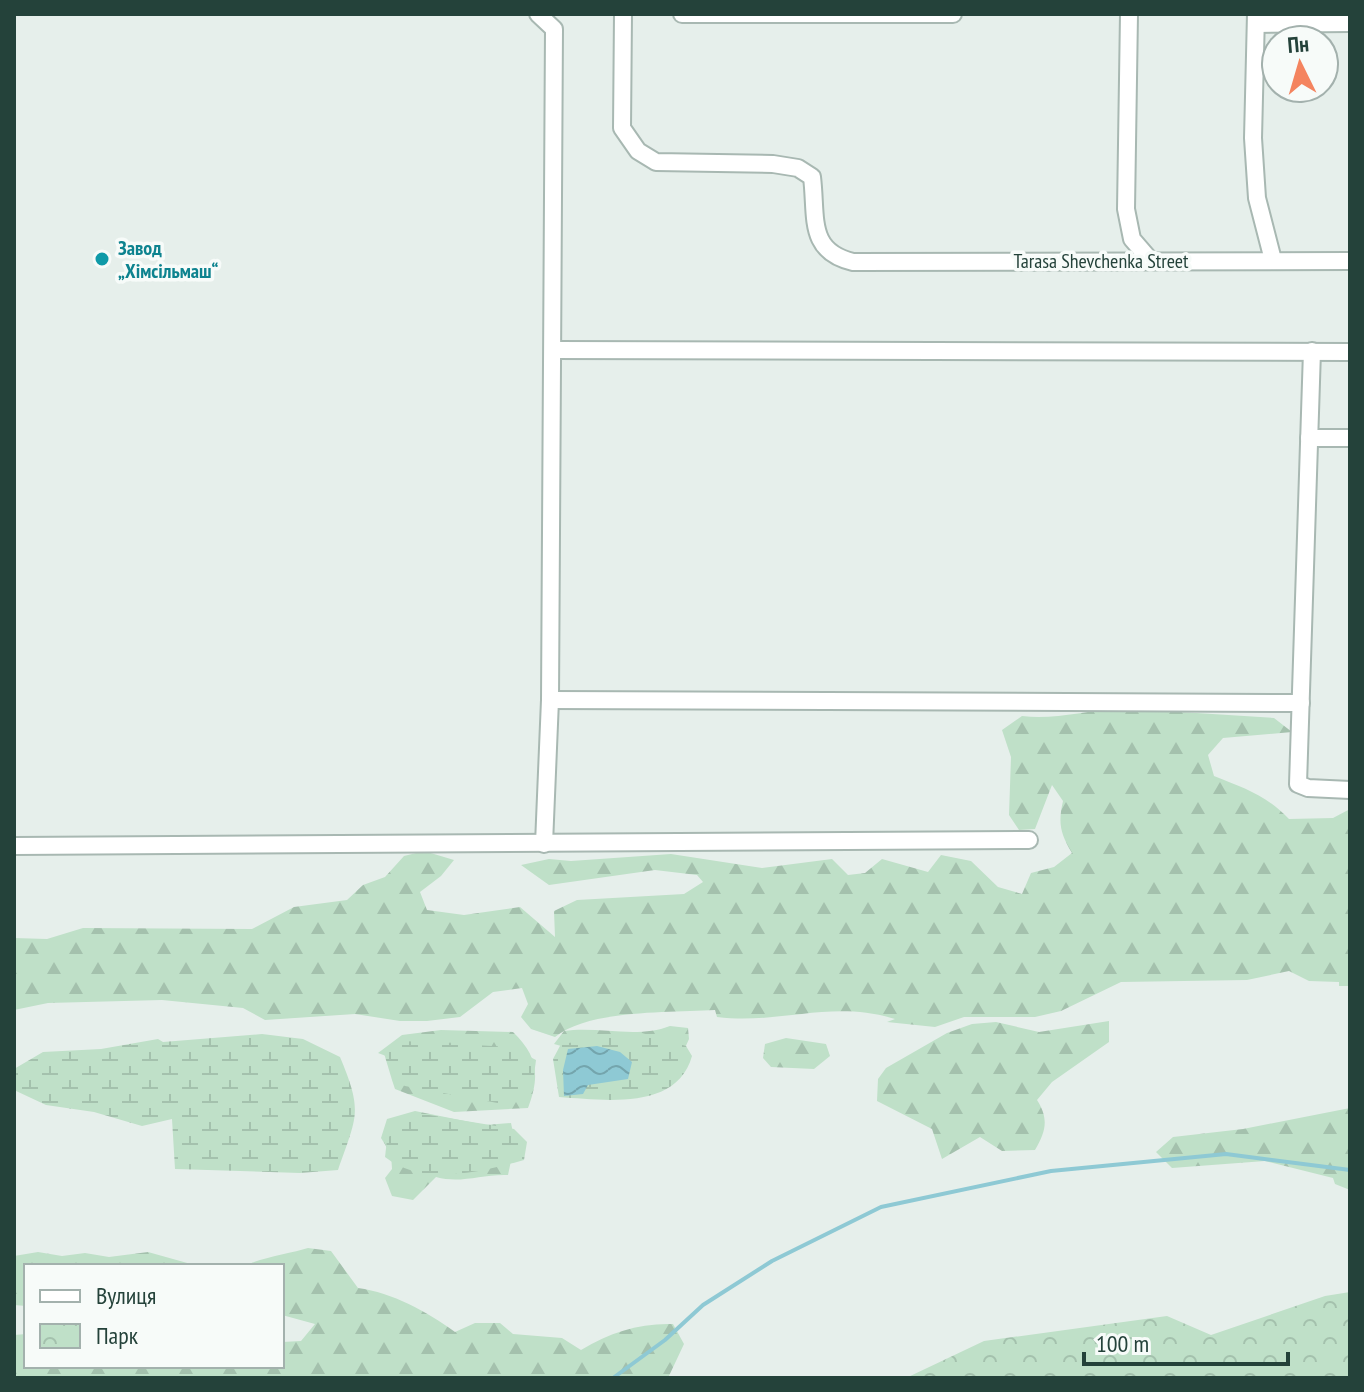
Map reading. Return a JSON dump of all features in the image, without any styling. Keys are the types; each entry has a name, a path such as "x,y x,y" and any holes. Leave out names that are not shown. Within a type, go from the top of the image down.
{"lane":[{"path":"538,14 554,29 550,700 544,844"},
{"name":"Tarasa Shevchenka Street","path":"623,14 622,128 638,151 656,162 773,164 798,168 812,177 819,242 832,257 853,262 1350,261"},
{"path":"682,14 953,14"},
{"path":"1129,14 1126,209 1132,239 1151,261"},
{"path":"1273,260 1257,198 1253,138 1256,19 1350,23"},
{"path":"554,350 1350,352"},
{"path":"1312,351 1298,784 1308,788 1350,790"},
{"path":"1309,438 1350,438"},
{"path":"550,700 1301,703"},
{"path":"14,846 1029,840"}],"green space":[{"path":"1117,708 1274,718 1292,732 1223,738 1208,755 1214,776 1263,798 1289,819 1333,818 1350,809 1350,986 1339,986 1339,982 1309,981 1289,971 1247,980 1121,982 1061,1011 1035,1017 964,1017 935,1027 887,1022 895,1019 849,1011 740,1019 717,1017 715,1010 609,1017 588,1021 555,1037 531,1029 521,1017 528,1004 522,988 493,992 460,1017 427,1021 400,1021 355,1014 265,1020 243,1008 162,1000 48,1003 14,1010 14,938 47,939 83,928 252,929 294,907 347,900 363,885 385,877 404,856 424,851 454,860 441,876 420,892 427,910 464,915 520,907 555,937 554,911 577,900 684,894 703,882 697,875 655,870 549,885 521,865 549,859 571,861 671,854 762,868 832,859 848,875 865,873 882,859 928,872 941,855 971,861 998,887 1022,894 1031,873 1054,867 1072,853 1061,828 1063,801 1052,785 1035,829 1019,830 1009,815 1011,757 1002,730 1022,716 1058,716"},
{"path":"1109,1021 1109,1042 1052,1082 1037,1100 1045,1125 1035,1150 1002,1151 980,1137 942,1159 932,1129 877,1101 878,1079 886,1068 947,1033 972,1024 996,1022 1039,1032"},
{"path":"670,1026 688,1028 689,1039 672,1077 554,1044 564,1031 644,1032"},
{"path":"441,1030 513,1032 528,1050 534,1067 534,1086 528,1108 454,1112 395,1089 392,1080 429,1072 378,1053 402,1035"},
{"path":"642,1033 686,1046 692,1056 684,1074 671,1086 655,1094 617,1100 559,1097 553,1059 561,1044"},
{"path":"262,1034 303,1039 340,1057 352,1090 355,1114 338,1170 300,1173 175,1169 172,1119 142,1126 94,1112 46,1105 14,1090 14,1069 43,1052 101,1049 158,1039 163,1042"},
{"path":"786,1038 826,1044 830,1056 814,1069 771,1067 763,1058 765,1044"},
{"path":"403,1041 511,1047 536,1060 533,1083 525,1098 503,1104 405,1086 392,1080 383,1050"},
{"path":"1350,1108 1350,1190 1335,1184 1333,1178 1265,1161 1172,1168 1156,1152 1173,1137 1243,1129"},
{"path":"415,1111 485,1125 511,1123 515,1142 508,1175 454,1180 436,1177 413,1200 392,1196 385,1178 392,1169 391,1154 381,1138 387,1119"},
{"path":"423,1114 514,1129 527,1142 524,1160 471,1172 434,1174 417,1172 385,1157 387,1140 403,1116"},
{"path":"308,1248 331,1251 358,1288 409,1304 455,1332 475,1323 500,1323 513,1334 562,1338 581,1350 626,1330 673,1324 684,1344 668,1378 14,1378 14,1335 24,1334 24,1368 284,1368 284,1342 301,1341 315,1324 284,1316 284,1264 249,1264"},
{"path":"38,1252 109,1257 148,1252 191,1264 24,1264 24,1306 14,1305 14,1256"},
{"path":"1350,1292 1350,1378 906,1378 984,1341 1167,1316 1211,1335 1325,1296"}],"water":[{"path":"597,1046 620,1052 632,1062 628,1079 588,1085 583,1094 564,1096 563,1070 568,1049"}],"waterway":[{"path":"613,1378 665,1340 703,1305 772,1261 881,1207 1051,1171 1226,1154 1350,1170"}],"place":[{"name":"Завод „Хімсільмаш“","path":"102,259"}]}
